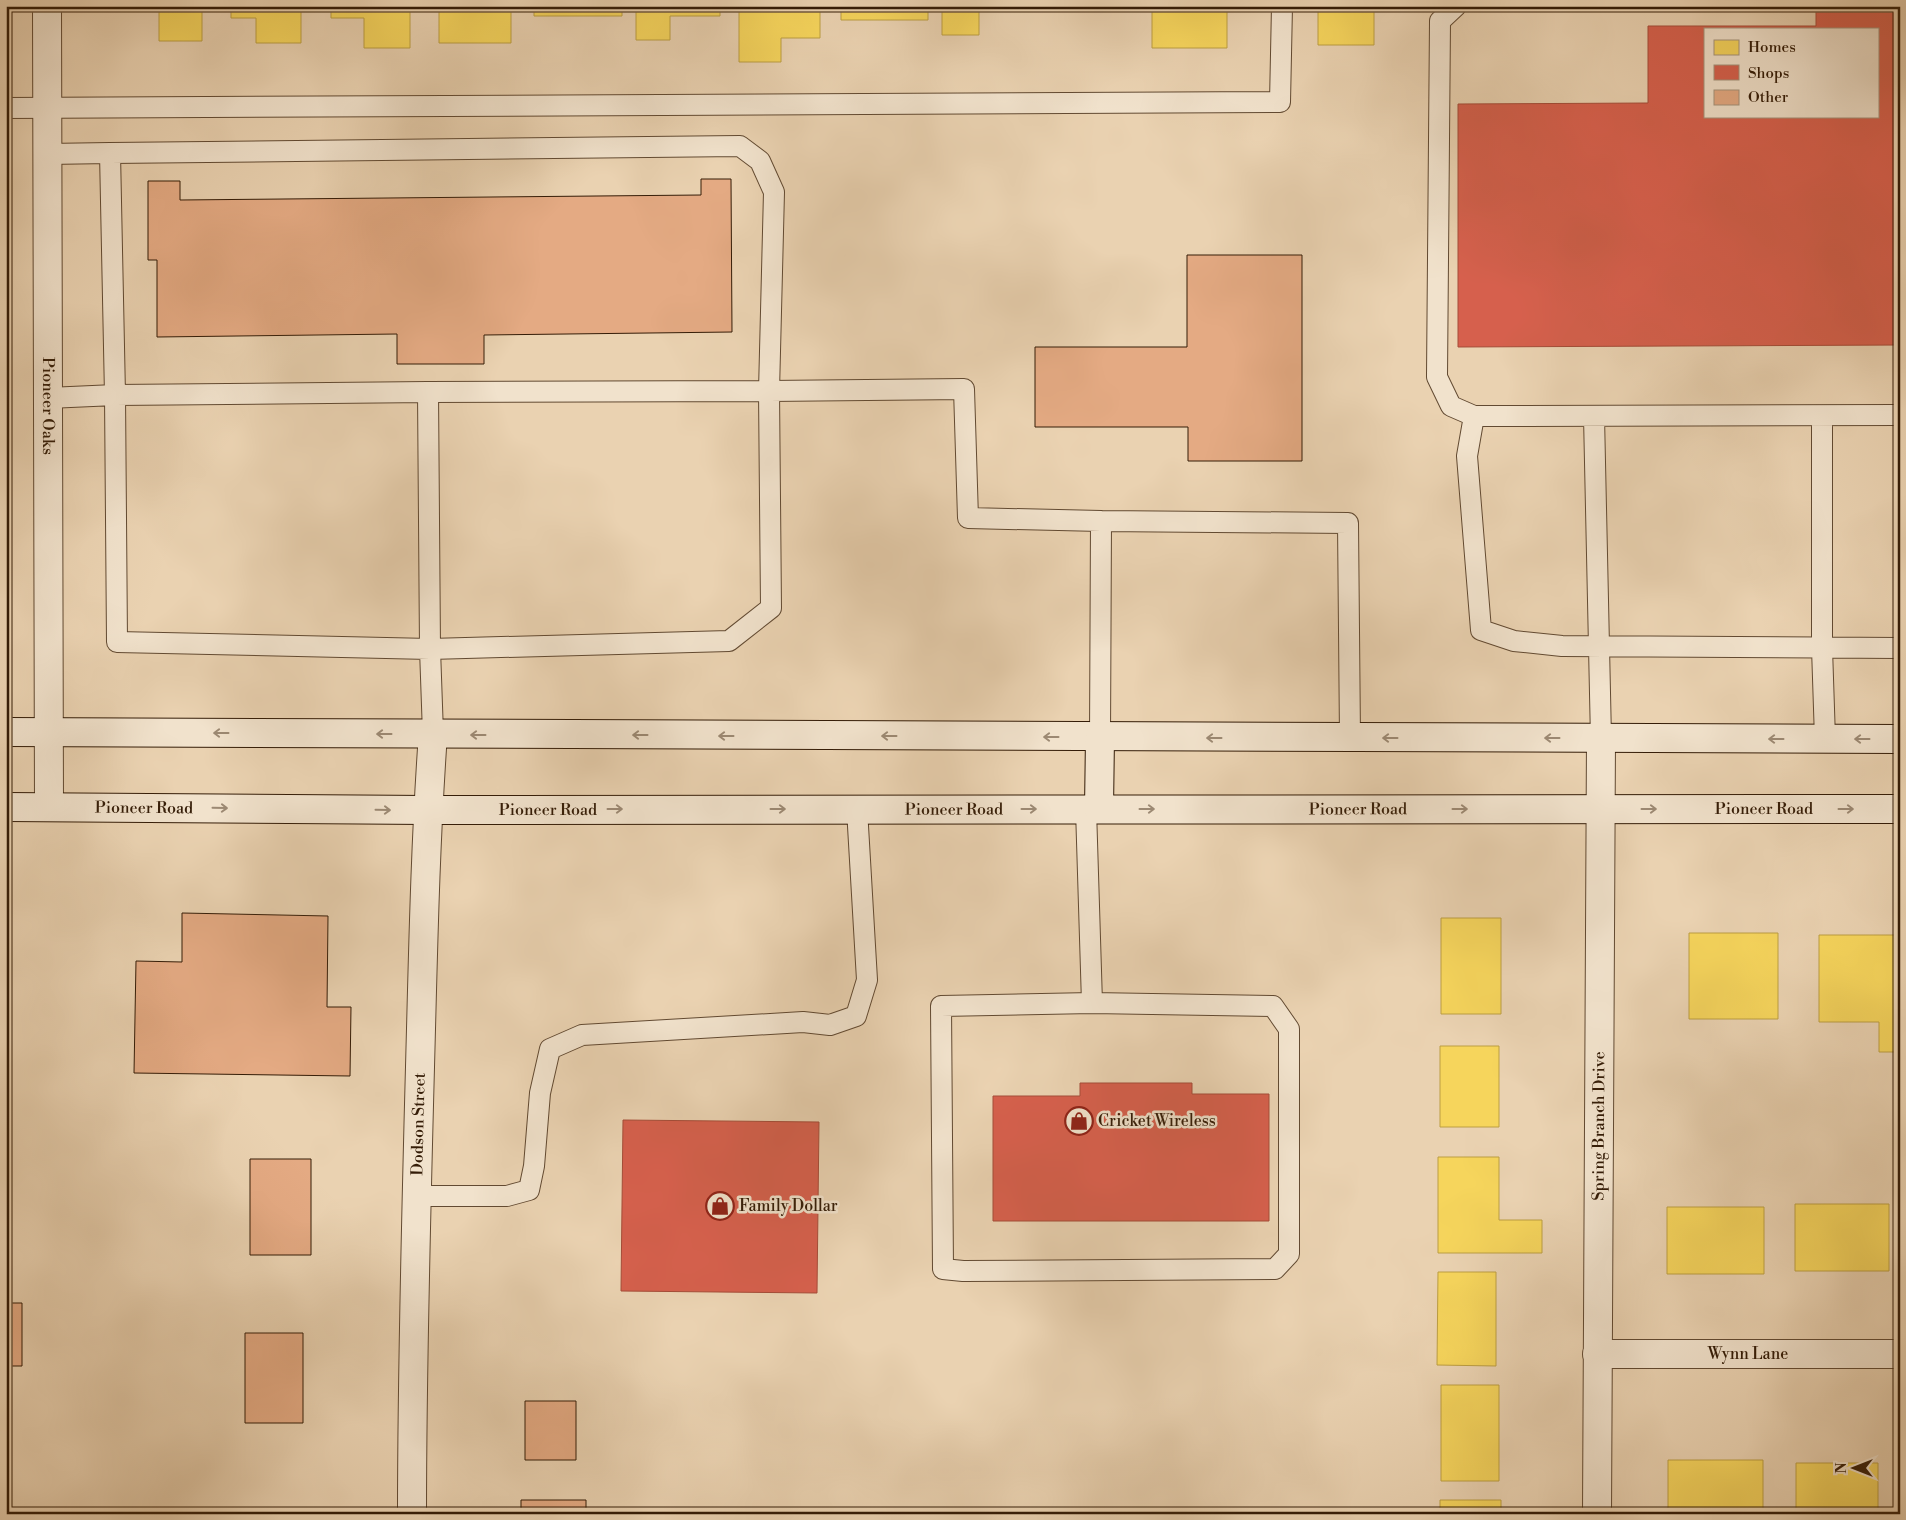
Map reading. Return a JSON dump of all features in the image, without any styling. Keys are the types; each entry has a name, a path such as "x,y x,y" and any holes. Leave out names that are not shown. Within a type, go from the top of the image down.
{"main road":[{"name":"Pioneer Oaks","path":"47,6 49,806"},
{"path":"6,732 1900,739"},
{"name":"Dodson Street","path":"412,1514 412,1381 428,810 432,734"},
{"path":"1092,810 1100,737"},
{"name":"Spring Branch Drive","path":"1597,1514 1601,739"},
{"name":"Pioneer Road","path":"6,807 428,810 1900,809"},
{"name":"Wynn Lane","path":"1597,1354 1900,1354"}],"lane":[{"path":"6,108 1280,102 1282,6"},
{"path":"1456,6 1440,21 1437,377 1452,406 1474,416 1900,415"},
{"path":"47,154 110,153 740,146 760,161 774,192 769,390 772,608 729,641 430,650 117,642 115,395 110,153"},
{"path":"48,398 115,395 964,389 968,518 1348,523 1350,738"},
{"path":"428,392 432,734"},
{"path":"1474,416 1467,456 1481,630 1514,641 1562,646 1900,648"},
{"path":"1594,416 1601,739"},
{"path":"1822,416 1822,648 1825,739"},
{"path":"1100,737 1101,521"},
{"path":"417,1196 507,1196 529,1190 534,1166 540,1093 550,1048 582,1035 803,1022 830,1024 856,1016 867,980 857,809"},
{"path":"1092,810 1092,1003"},
{"path":"1092,1003 1273,1006 1289,1029 1289,1254 1275,1270 943,1270 941,1006 1092,1003"}],"building: Homes":[{"path":"159,6 202,6 202,41 159,41"},
{"path":"231,6 301,6 301,43 256,43 256,18 231,18"},
{"path":"331,6 410,6 410,48 364,48 364,18 331,18"},
{"path":"439,6 511,6 511,43 439,43"},
{"path":"534,6 622,6 622,16 534,16"},
{"path":"636,6 720,6 720,16 670,16 670,40 636,40"},
{"path":"739,6 820,6 820,38 781,38 781,62 739,62"},
{"path":"841,6 928,6 928,20 841,20"},
{"path":"942,6 1024,6 1024,11 979,11 979,35 942,35"},
{"path":"1152,6 1227,6 1227,48 1152,48"},
{"path":"1318,6 1374,6 1374,45 1318,45"},
{"path":"1441,918 1501,918 1501,1014 1441,1014"},
{"path":"1689,933 1778,933 1778,1019 1689,1019"},
{"path":"1819,935 1900,935 1900,1052 1879,1052 1879,1022 1819,1022"},
{"path":"1440,1046 1499,1046 1499,1127 1440,1127"},
{"path":"1438,1157 1499,1157 1499,1220 1542,1220 1542,1253 1438,1253"},
{"path":"1795,1204 1889,1204 1889,1271 1795,1271"},
{"path":"1667,1207 1764,1207 1764,1274 1667,1274"},
{"path":"1438,1272 1496,1272 1496,1366 1437,1365"},
{"path":"1441,1385 1499,1385 1499,1481 1441,1481"},
{"path":"1668,1460 1763,1460 1763,1514 1668,1514"},
{"path":"1796,1463 1878,1463 1878,1514 1796,1514"},
{"path":"1440,1500 1501,1500 1501,1514 1440,1514"}],"building: Shops":[{"path":"1816,6 1900,6 1900,345 1458,347 1458,104 1648,103 1648,26 1816,26"},
{"path":"1080,1083 1192,1083 1192,1094 1269,1094 1269,1221 993,1221 993,1096 1080,1096"},
{"name":"Family Dollar","path":"623,1120 819,1122 817,1293 621,1291"}],"building: Other":[{"path":"701,179 731,179 732,332 484,335 484,364 397,364 397,334 157,337 157,260 148,260 148,181 180,181 180,200 701,195"},
{"path":"1187,255 1302,255 1302,461 1188,461 1188,427 1035,427 1035,347 1187,347"},
{"path":"182,913 328,916 327,1007 351,1007 350,1076 134,1073 136,961 182,962"},
{"path":"250,1159 311,1159 311,1255 250,1255"},
{"path":"6,1303 22,1303 22,1366 6,1366"},
{"path":"245,1333 303,1333 303,1423 245,1423"},
{"path":"525,1401 576,1401 576,1460 525,1460"},
{"path":"521,1500 586,1500 586,1514 521,1514"}],"place":[{"name":"Cricket Wireless","path":"1079,1121"},
{"name":"Family Dollar","path":"720,1206"}]}
